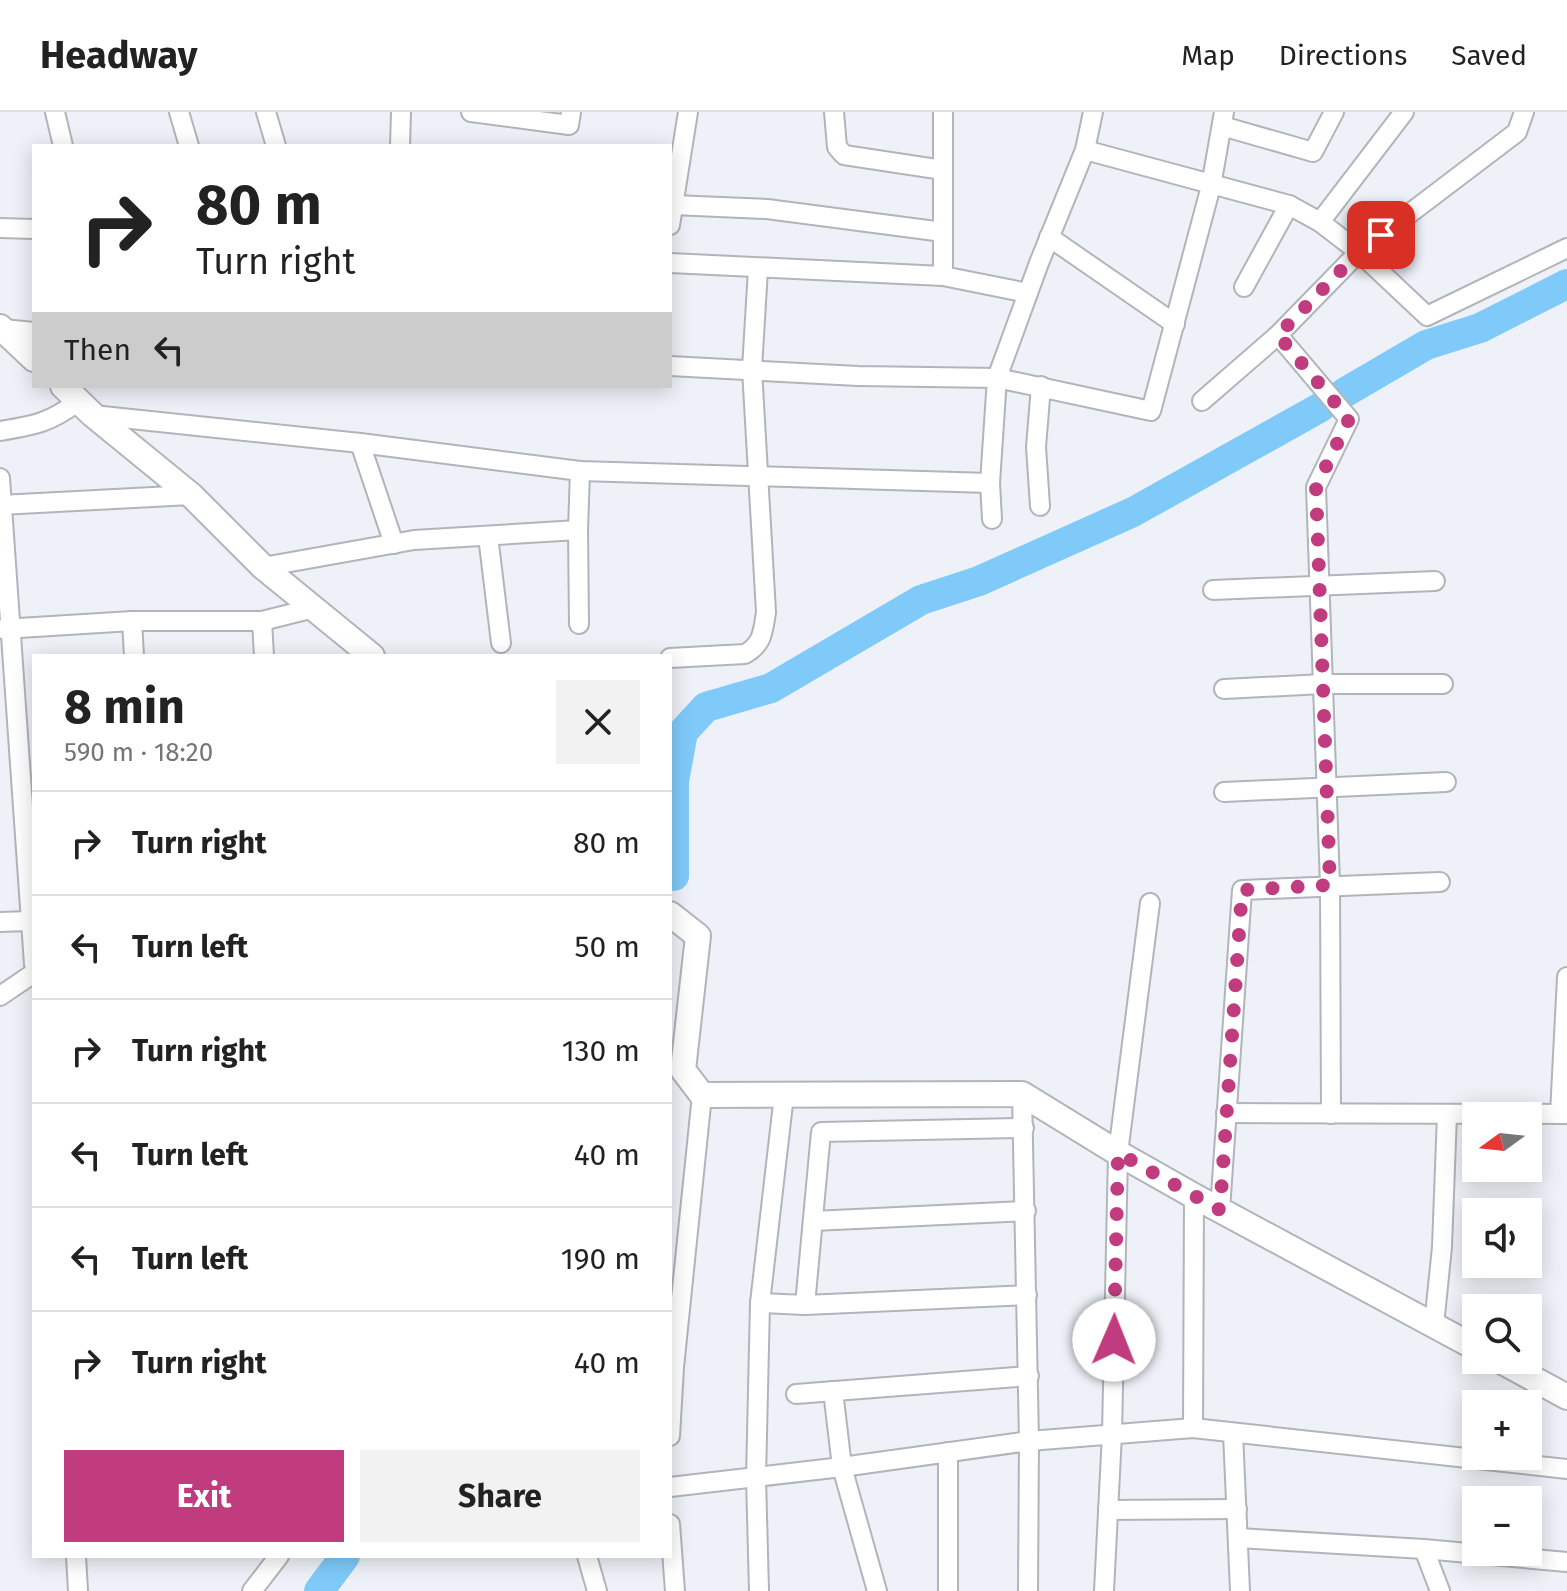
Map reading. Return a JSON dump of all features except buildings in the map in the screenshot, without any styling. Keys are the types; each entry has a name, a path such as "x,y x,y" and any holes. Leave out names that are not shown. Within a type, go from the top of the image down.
{"main road":[{"path":"2,328 32,357"},
{"path":"78,401 191,495 263,567 370,654"},
{"path":"672,916 698,936 683,1070 702,1095 1022,1094 1194,1196 1462,1340"},
{"path":"1525,1374 1567,1397"}],"street":[{"path":"55,112 63,144"},
{"path":"179,112 188,144"},
{"path":"266,112 275,144"},
{"path":"400,144 401,112"},
{"path":"471,112 569,125 571,112"},
{"path":"672,208 688,112"},
{"path":"834,112 837,147 844,155 943,170"},
{"path":"943,112 943,276"},
{"path":"992,519 990,483 997,378 1085,150 1093,112"},
{"path":"672,366 858,376 997,378 1151,411 1211,186 1223,119 1313,152 1334,112"},
{"path":"1320,222 1404,112"},
{"path":"1202,401 1278,335 1359,252 1517,132 1524,112"},
{"path":"1085,150 1289,205 1320,222 1359,252 1427,316 1567,248"},
{"path":"1244,287 1289,205"},
{"path":"672,214 767,209 943,232"},
{"path":"0,228 32,229"},
{"path":"1049,237 1175,324"},
{"path":"672,263 943,276 1028,293"},
{"path":"672,658 745,654 756,648 762,637 766,612 752,369 758,269"},
{"path":"2,328 32,332"},
{"path":"1278,335 1349,419 1316,487 1330,885 1331,1114"},
{"path":"1040,506 1036,447 1041,386"},
{"path":"0,431 41,424 57,417 78,401 360,443 580,471 990,483"},
{"path":"360,443 394,544"},
{"path":"579,624 580,471"},
{"path":"0,478 6,628 32,947"},
{"path":"1,505 191,495"},
{"path":"263,567 394,544 578,530"},
{"path":"488,536 501,643"},
{"path":"1213,590 1435,581"},
{"path":"6,628 132,621 262,621 314,608"},
{"path":"132,621 134,654"},
{"path":"262,621 264,654"},
{"path":"1224,689 1323,684 1443,684"},
{"path":"1224,792 1446,782"},
{"path":"1220,1210 1242,890 1440,882"},
{"path":"1104,1591 1112,1434 1118,1153 1150,903"},
{"path":"0,922 29,921"},
{"path":"0,996 32,974"},
{"path":"1226,1113 1564,1114 1567,977"},
{"path":"1022,1094 1029,1376 1028,1591"},
{"path":"672,1367 702,1095"},
{"path":"759,1591 756,1478 760,1303 784,1095"},
{"path":"1434,1325 1442,1247 1447,1114"},
{"path":"805,1305 821,1132 1024,1128"},
{"path":"1193,1428 1194,1196"},
{"path":"813,1221 1026,1211"},
{"path":"760,1303 805,1305 1027,1295"},
{"path":"796,1394 1029,1376"},
{"path":"833,1391 842,1467 877,1591"},
{"path":"672,1487 1029,1441 1193,1428 1567,1469"},
{"path":"1233,1433 1240,1591"},
{"path":"948,1452 948,1591"},
{"path":"1108,1510 1237,1509"},
{"path":"1238,1538 1424,1549 1567,1562"},
{"path":"1424,1549 1440,1591"},
{"path":"672,1551 675,1591"},
{"path":"76,1558 78,1591"},
{"path":"252,1591 277,1558"},
{"path":"588,1558 597,1591"}],"waterway":[{"path":"1344,393 1426,345 1480,328 1567,284"},
{"path":"674,876 674,781 683,732 706,707 771,688 921,600 979,581 1133,512 1321,407"},
{"path":"319,1591 344,1558"}],"route":[{"path":"1114,1340 1118,1153 1220,1210 1242,890 1330,885 1316,487 1349,419 1278,335 1359,252 1381,235"}]}
